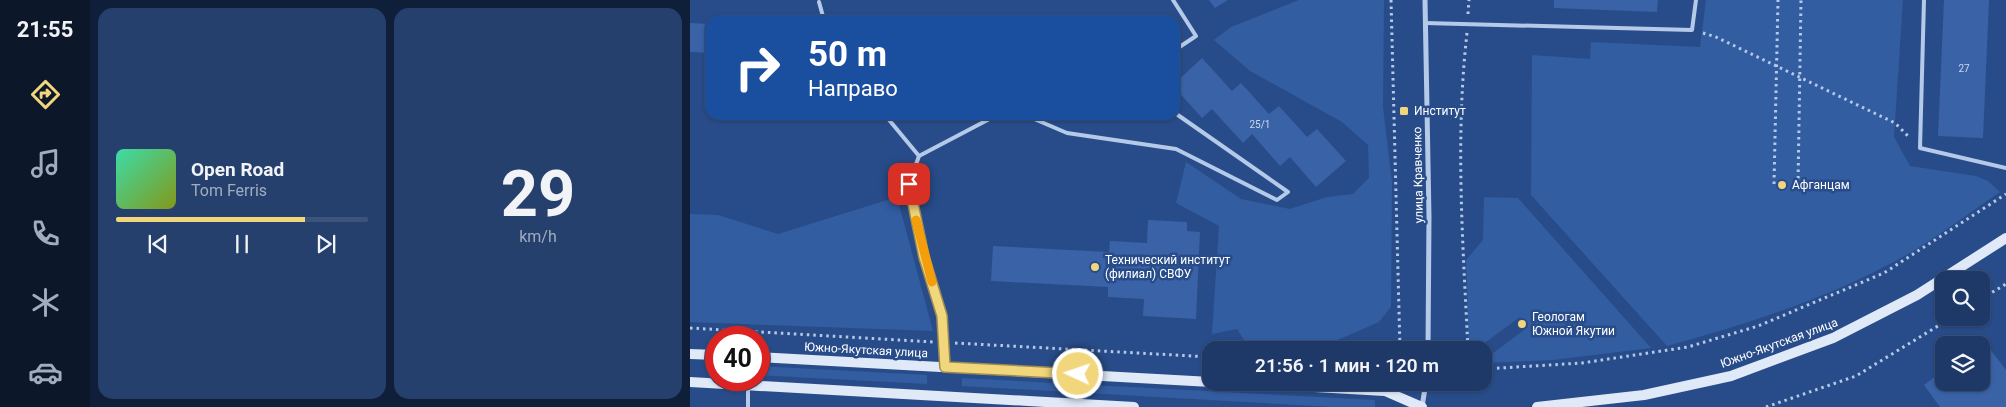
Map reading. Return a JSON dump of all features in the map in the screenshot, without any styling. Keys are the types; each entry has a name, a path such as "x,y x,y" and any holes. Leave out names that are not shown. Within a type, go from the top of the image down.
{"street":[{"name":"улица Кравченко","path":"1425,0 1429,217 1428,341"},
{"name":"Южно-Якутская улица","path":"1537,407 1644,395 1741,372 1833,338 1917,295 2006,238"},
{"path":"690,354 705,355"},
{"name":"Южно-Якутская улица","path":"770,359 1202,381"},
{"path":"690,382 705,383"},
{"path":"770,387 1004,403 1134,407"},
{"path":"1385,391 1422,407 1425,391"}],"lane":[{"path":"1173,0 1196,36 1180,47"},
{"path":"1425,22 1692,30 1696,0"},
{"path":"1924,0 1920,148 2006,168"},
{"path":"819,2 823,15"},
{"path":"1037,120 1067,133 1176,149 1277,200 1288,192 1180,116"},
{"path":"889,120 919,156"},
{"path":"945,367 942,316 924,257 909,184 919,156 987,120"},
{"path":"748,391 748,407"}],"path":[{"path":"1391,0 1400,341"},
{"path":"1468,0 1468,24 1462,74 1461,182 1468,341"},
{"path":"1774,184 1778,0"},
{"path":"1798,185 1801,0"},
{"path":"1692,30 1716,37 1895,123 1920,148"},
{"path":"1492,369 1582,363 1688,347 1758,326 1884,273 2006,194"},
{"path":"1990,294 2006,284"},
{"path":"1766,407 1856,376 1939,326"}],"shaded area":[{"path":"1299,0 1384,0 1383,107 1392,182 1391,307 1379,322 1335,341 1245,341 1237,329 1212,334 1219,226 1176,203 1186,162 1241,199 1290,209 1327,197 1353,194 1369,178 1368,145 1342,122 1250,71 1214,40 1231,27"},
{"path":"1706,0 1903,0 1894,137 1910,166 1976,176 1988,181 2000,192 1915,250 1856,281 1763,317 1667,346 1531,195 1532,55 1590,59 1591,42 1700,47"},
{"path":"897,197 933,331 690,322 690,214 718,215 778,234"},
{"path":"1484,197 1518,198 1651,348 1553,360 1492,363 1492,354 1528,327 1520,317 1487,341 1469,341 1466,260 1483,240"},
{"path":"770,367 927,375 927,384 770,376"},
{"path":"962,378 1375,400 1375,407 1333,407 962,386"}],"building":[{"path":"1209,0 1228,0 1215,8"},
{"path":"1554,0 1658,0 1657,12 1554,8"},
{"path":"1944,0 1989,0 1983,138 1938,136"},
{"path":"690,23 705,24 705,53 690,52"},
{"path":"1202,58 1232,91 1241,83 1269,114 1279,106 1307,137 1317,129 1346,161 1316,187 1290,157 1280,166 1252,134 1243,143 1212,109 1202,118 1180,94 1180,78"},
{"name":"Технический институт (филиал) СВФУ","path":"1148,220 1187,222 1187,231 1200,232 1196,319 1143,316 1144,299 1108,297 1108,287 991,281 993,246 1109,252 1110,241 1147,243"},
{"path":"1990,349 2006,370 2006,407 1940,407 1924,385 1935,377 1935,391 1990,391"}],"slow traffic":[{"path":"916,220 932,282"}],"place":[{"name":"Институт","path":"1404,111"},
{"name":"Афганцам","path":"1782,185"},
{"name":"Технический институт (филиал) СВФУ","path":"1095,267"},
{"name":"Геологам Южной Якутии","path":"1522,324"}],"route":[{"path":"909,184 924,257 942,316 945,367 1078,374"}]}
